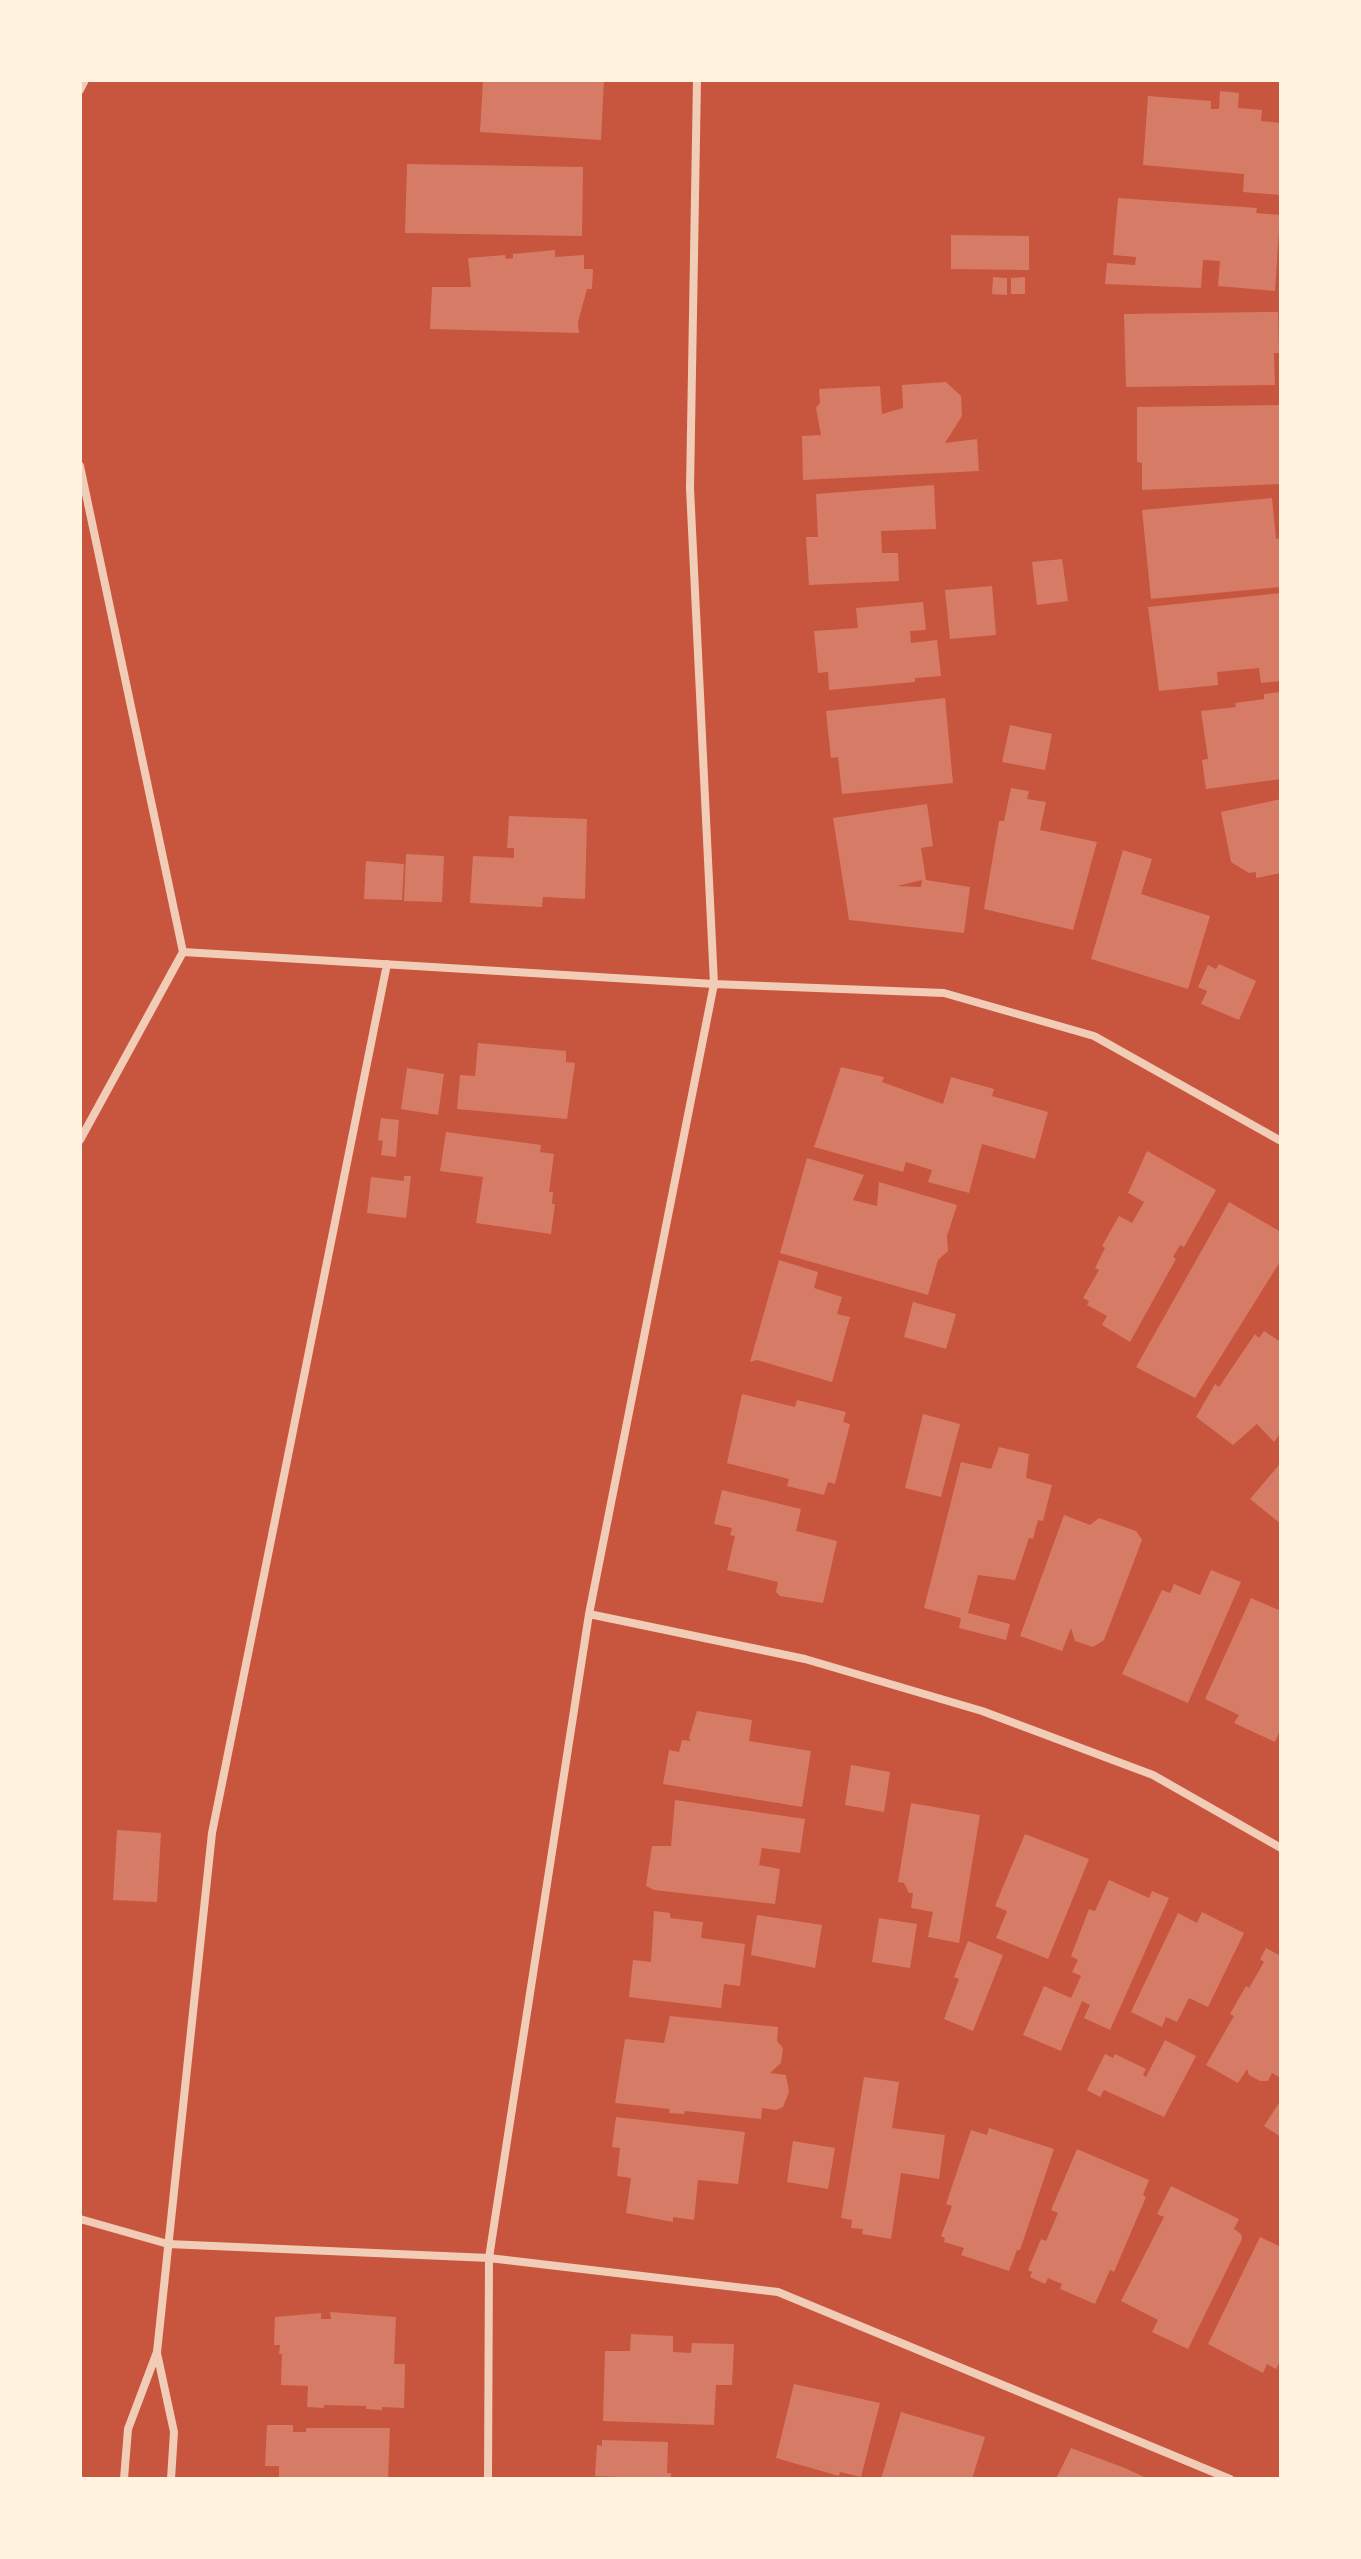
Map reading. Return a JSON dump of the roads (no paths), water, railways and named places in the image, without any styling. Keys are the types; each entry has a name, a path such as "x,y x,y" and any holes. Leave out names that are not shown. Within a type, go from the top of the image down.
{"street":[{"path":"80,90 85,80"},
{"path":"488,2479 489,2258 589,1614 714,984 690,488 697,80"},
{"path":"80,466 183,952 80,1140"},
{"path":"183,952 714,984 944,993 1094,1036 1281,1141"},
{"path":"124,2479 128,2429 157,2352 212,1833 387,964"},
{"path":"589,1614 805,1659 982,1711 1153,1775 1281,1848"},
{"path":"80,2219 168,2244 489,2258 778,2292 1230,2479"},
{"path":"157,2352 174,2432 171,2479"}]}
